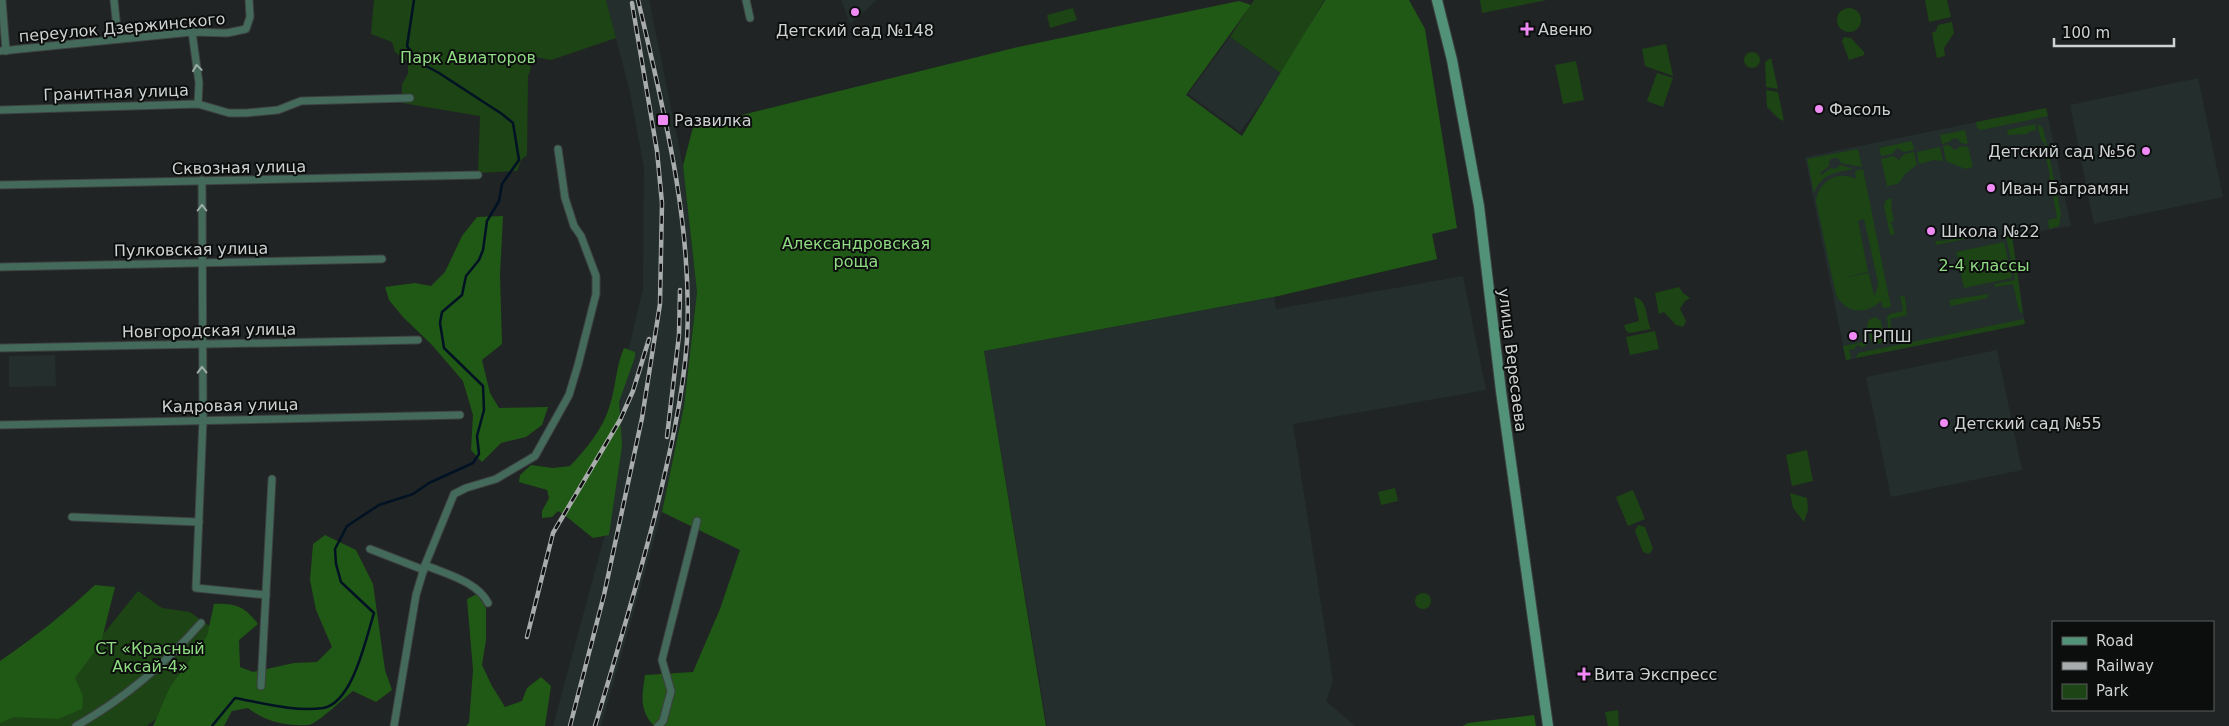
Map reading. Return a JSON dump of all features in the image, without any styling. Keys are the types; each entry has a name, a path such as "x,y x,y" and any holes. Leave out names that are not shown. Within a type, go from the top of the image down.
{"main road":[{"name":"улица Вересаева","path":"1437,0 1452,60 1479,206 1501,391 1548,726"}],"street":[{"path":"2,0 3,51"},
{"path":"114,0 118,38"},
{"name":"переулок Дзержинского","path":"3,51 192,32 227,33 246,29 250,18 249,0"},
{"path":"746,0 750,18"},
{"path":"192,32 199,83 198,104"},
{"name":"Гранитная улица","path":"0,110 198,104 228,113 246,113 278,110 301,101 410,98"},
{"path":"394,726 416,595 424,567 454,494 466,488 496,479 535,456 569,395 578,365 596,294 596,276 581,236 574,226 565,198 558,148"},
{"name":"Сквозная улица","path":"0,184 478,175"},
{"path":"202,180 203,419 196,588 266,596"},
{"name":"Пулковская улица","path":"0,267 382,259"},
{"name":"Новгородская улица","path":"0,348 418,340"},
{"name":"Кадровая улица","path":"0,425 203,419 460,415"},
{"path":"261,686 272,479"},
{"path":"72,517 200,522"},
{"path":"658,726 664,720 671,691 662,660 697,521"},
{"path":"370,549 475,587 485,596 488,604"},
{"path":"76,726 100,713 142,683 183,644 201,623"}],"shaded area":[{"path":"606,0 649,0 683,166 697,291 684,406 662,512 601,726 553,726 611,512 615,406 643,289 644,168 629,88"},
{"name":"Детский сад №148","path":"841,0 877,0 850,24"},
{"path":"1230,37 1282,74 1240,132 1188,94"},
{"name":"Детский сад №56","path":"2198,78 2223,197 2094,224 2070,105"},
{"name":"Школа №22","path":"2046,108 2071,226 2012,236 2025,324 1846,360 1805,157"},
{"path":"1463,276 1486,390 1293,424 1333,681 1326,701 1355,726 1047,726 984,351 1274,297 1276,309"},
{"name":"Детский сад №55","path":"1997,350 2022,470 1891,497 1866,377"},
{"path":"55,355 56,386 9,387 9,356"}],"green space":[{"name":"Парк Авиаторов","path":"374,0 606,0 616,38 551,60 526,55 531,68 528,76 527,155 521,160 517,171 478,173 480,116 402,103 402,84 408,74 408,62 395,52 392,42 371,34"},
{"path":"1254,0 1324,0 1282,74 1230,37"},
{"name":"Александровская роща","path":"1325,0 1409,0 1425,29 1457,228 1432,234 1437,259 1274,297 984,351 1046,726 654,726 644,708 645,675 693,672 720,609 740,550 662,512 684,406 697,292 683,166 693,127 1018,47 1239,1 1251,5 1186,95 1242,136"},
{"path":"1480,0 1547,0 1482,13"},
{"path":"1925,0 1947,0 1951,17 1929,22"},
{"path":"1073,8 1077,20 1050,28 1047,15"},
{"path":"1849,8 1858,11 1861,20 1858,29 1849,32 1840,29 1837,20 1840,11"},
{"path":"1952,22 1954,33 1944,48 1945,56 1937,58 1932,33 1936,31 1938,25"},
{"path":"1844,37 1851,38 1864,52 1864,55 1849,60 1842,41"},
{"path":"1666,44 1673,76 1645,66 1642,49"},
{"path":"1749,52 1755,52 1760,57 1758,66 1749,68 1744,63 1744,57"},
{"path":"1771,58 1778,89 1766,87 1765,62"},
{"path":"1576,61 1584,100 1563,104 1555,65"},
{"path":"1657,73 1673,78 1663,107 1647,101"},
{"path":"1766,90 1778,92 1784,121 1779,119 1767,107"},
{"path":"2046,108 2048,116 1981,130 1977,128 1976,122"},
{"path":"2035,124 2036,130 2028,132 2028,134 2008,135 2007,130"},
{"path":"2037,124 2043,128 2056,188 2051,186 2043,147 2045,147 2044,142 2042,142"},
{"path":"1965,130 1968,144 1961,143 1958,139 1954,138 1942,144 1940,135"},
{"path":"1912,141 1914,150 1904,152 1897,148 1892,154 1881,156 1879,148"},
{"path":"1949,145 1955,150 1961,146 1968,147 1973,167 1965,169 1946,161 1943,146"},
{"path":"1940,147 1943,161 1934,160 1919,164 1917,152"},
{"path":"1858,149 1862,167 1841,163 1838,158 1832,158 1829,161 1829,166 1820,173 1821,175 1831,168 1836,169 1840,165 1854,169 1836,173 1825,178 1814,193 1807,159"},
{"path":"1914,152 1917,165 1906,173 1898,184 1887,186 1881,159 1893,156 1899,160 1904,154"},
{"path":"1863,169 1891,307 1883,308 1881,301 1869,309 1851,309 1845,306 1836,295 1816,202 1821,188 1830,179 1842,176 1856,179 1855,171","holes":["1864,219 1878,282 1874,296 1869,273 1840,278 1868,272 1858,221"]},
{"path":"2057,194 2061,214 2059,226 2049,229 2048,220 2057,218 2053,195"},
{"path":"1891,198 1894,221 1891,222 1895,234 1890,235 1884,205 1886,200"},
{"path":"503,216 500,275 502,344 482,360 490,393 499,408 548,407 542,425 526,437 501,443 482,462 471,450 473,415 463,381 432,345 403,317 389,300 385,287 415,283 431,286 445,272 462,236 477,217"},
{"path":"1983,231 1984,235 1936,245 1935,241 1951,240 1951,238 1966,235 1967,237"},
{"path":"2012,235 2023,314 2019,311 2013,284 1995,287 1994,284 2015,280 2006,236"},
{"name":"2-4 классы","path":"2004,242 2012,278 1964,288 1956,252"},
{"path":"1679,287 1690,298 1685,301 1680,309 1686,321 1683,327 1676,325 1664,312 1659,314 1655,293"},
{"path":"1989,294 1987,298 1951,306 1949,300"},
{"path":"1900,295 1905,297 1907,315 1890,319 1892,335 1889,336 1887,317 1890,314 1903,311"},
{"path":"1634,297 1642,302 1651,329 1630,333 1626,331 1624,325 1639,321"},
{"path":"1875,317 1881,321 1884,338 1883,342 1878,344 1871,342 1867,325 1869,320"},
{"path":"2024,319 2025,324 1856,358 1858,353"},
{"path":"1655,331 1659,349 1630,355 1626,337"},
{"path":"1862,335 1864,335 1866,345 1861,348 1860,345 1855,346 1855,349 1849,350 1851,359 1846,360 1843,346 1863,342"},
{"path":"624,348 635,352 635,357 619,402 622,446 609,535 593,538 558,511 552,517 542,518 542,511 549,498 547,490 519,482 520,475 531,465 553,468 570,466 588,445 599,430 607,414"},
{"path":"1807,450 1813,481 1792,486 1786,455"},
{"path":"1395,488 1398,501 1381,505 1378,492"},
{"path":"1633,490 1645,519 1628,526 1616,497"},
{"path":"1790,493 1807,498 1808,510 1804,522 1793,508"},
{"path":"1638,525 1645,527 1653,549 1649,554 1643,552 1635,531"},
{"path":"325,535 356,550 373,584 385,670 392,690 376,702 353,691 325,715 309,725 292,725 276,722 262,717 248,708 232,711 224,726 153,726 170,687 207,636 214,604 228,604 239,607 258,624 239,640 240,667 253,672 294,663 317,662 332,647 316,610 310,580 313,544"},
{"path":"95,585 115,587 101,643 75,678 83,696 82,709 58,719 14,717 0,723 0,661 49,625"},
{"name":"СТ «Красный Аксай-4»","path":"138,591 162,608 190,612 216,631 201,682 147,726 0,726 0,711 67,679"},
{"path":"1423,593 1429,595 1431,601 1429,607 1423,609 1417,607 1415,601 1417,595"},
{"path":"477,594 486,608 486,640 482,665 492,686 505,707 522,701 527,688 541,677 551,686 545,726 466,726 469,723 473,670 467,599"},
{"path":"1618,710 1619,726 1608,726 1605,712"},
{"path":"1534,715 1536,726 1463,726 1468,723"}],"waterway":[{"path":"212,726 235,698 279,706 312,709 323,708 333,704 342,695 357,668 374,613 341,582 336,564 335,549 347,526 379,505 413,494 429,483 473,463 479,454 477,436 484,410 483,386 444,348 440,323 442,312 462,295 466,276 479,260 483,250 487,221 499,201 502,184 519,160 513,123 439,73 417,61 407,46 414,0"}],"railway":[{"path":"595,726 634,595 660,493 679,406 687,340 688,297 681,211 667,126 638,0"},
{"path":"570,726 604,595 642,418 660,304 662,203 657,151 632,3"},
{"path":"667,437 679,335 680,290"},
{"path":"527,637 553,533 620,420 633,391 649,339"}],"place":[{"name":"Детский сад №148","path":"855,12"},
{"name":"Авеню","path":"1527,29"},
{"name":"Фасоль","path":"1819,109"},
{"name":"Развилка","path":"663,120"},
{"name":"Детский сад №56","path":"2146,151"},
{"name":"Иван Баграмян","path":"1991,188"},
{"name":"Школа №22","path":"1931,231"},
{"name":"ГРПШ","path":"1853,336"},
{"name":"Детский сад №55","path":"1944,423"},
{"name":"Вита Экспресс","path":"1584,674"}]}
